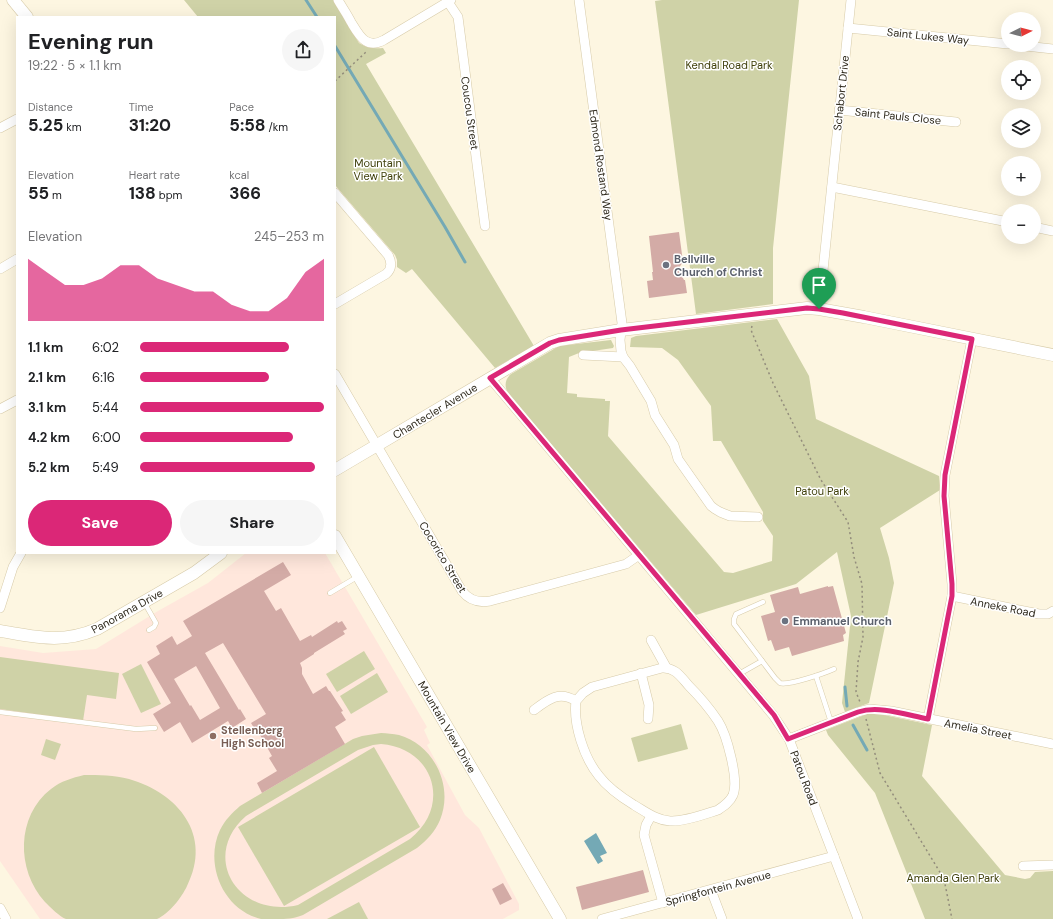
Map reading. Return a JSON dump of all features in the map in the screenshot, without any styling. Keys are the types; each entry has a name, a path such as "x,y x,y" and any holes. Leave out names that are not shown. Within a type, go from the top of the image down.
{"street":[{"path":"13,0 26,16"},
{"path":"338,0 359,35 365,41 374,43 381,42 450,1"},
{"name":"Edmond Rostand Way","path":"579,0 622,322 620,340 623,357"},
{"name":"Schabort Drive","path":"819,309 851,0"},
{"name":"Coucou Street","path":"450,1 458,17 485,226"},
{"name":"Saint Lukes Way","path":"848,28 1001,43"},
{"path":"1041,48 1053,49"},
{"name":"Saint Pauls Close","path":"839,110 956,122"},
{"path":"0,128 16,120"},
{"path":"832,187 1001,221"},
{"path":"336,194 388,255 391,264 386,274 336,303"},
{"path":"1041,228 1053,231"},
{"path":"0,269 16,260"},
{"name":"Chantecler Avenue","path":"336,469 555,341 621,330 798,309 819,309 1053,355"},
{"path":"928,719 952,596 944,496 945,475 972,339"},
{"path":"583,355 623,357 651,401 655,415 674,445 678,459 711,506 730,516 758,517"},
{"name":"Cocorico Street","path":"336,376 462,591 465,595 475,601 490,601 626,564 639,555"},
{"name":"Patou Road","path":"490,378 774,715 788,739 858,919"},
{"path":"0,410 16,401"},
{"name":"Mountain View Drive","path":"336,538 560,919"},
{"path":"0,608 13,568 20,554"},
{"name":"Panorama Drive","path":"0,631 46,638 65,638 86,633 97,629 194,573 220,554"},
{"name":"Anneke Road","path":"952,596 1039,614 1048,614 1053,611"},
{"path":"651,640 666,668"},
{"path":"666,668 676,671 718,722 725,735 731,757 735,783 730,800 718,810 679,821 666,820 651,816 621,797 609,787 598,775 591,763 580,737 576,720 576,701 583,693 592,687 641,673 666,668"},
{"path":"641,673 649,705 648,719"},
{"path":"534,710 546,700 555,697 564,696 576,701"},
{"name":"Amelia Street","path":"788,739 864,710 876,709 1053,744"},
{"path":"651,816 646,825 644,835 663,903"},
{"name":"Springfontein Avenue","path":"602,919 834,856"},
{"path":"1023,866 1053,865"},
{"path":"711,890 722,919"},
{"path":"0,908 6,919"}],"lane":[{"path":"330,593 359,576"},
{"path":"144,602 156,623 154,627 149,630"},
{"path":"762,602 736,614 734,624 780,682 785,683 834,670"},
{"path":"739,674 762,661"},
{"path":"816,676 832,722"},
{"path":"0,712 136,729 154,728"}],"path":[{"path":"336,81 374,43"},
{"path":"753,314 752,330 773,383 821,480 848,522 854,557 862,584 863,637 858,662 856,692 864,710 880,773 944,879 952,919"}],"shaded area":[{"name":"Stellenberg High School","path":"245,554 326,554 427,727 424,730 430,743 427,745 465,815 479,828 519,904 519,910 503,919 40,919 0,861 0,646 43,653 96,649 158,611 208,583"}],"green space":[{"name":"Mountain View Park","path":"184,0 333,0 359,43 371,48 383,48 386,53 366,64 534,346 495,368 412,269 406,273 397,267 395,255 336,186 336,16 197,16"},
{"name":"Kendal Road Park","path":"799,0 773,248 773,304 696,314 655,1"},
{"name":"Patou Park","path":"777,319 809,376 816,419 939,476 940,490 880,528 889,558 894,583 869,703 845,712 842,703 851,616 837,552 796,584 696,615 508,393 506,388 506,380 511,374 559,346 611,340 614,346 613,348 579,353 569,357 567,393 577,394 577,397 605,399 605,401 610,401 608,436 724,572 733,573 772,561 773,536 763,521 763,512 721,441 713,441 711,406 678,360 662,348 630,347 631,338 636,336"},
{"path":"364,651 375,669 337,692 326,674"},
{"path":"0,657 119,673 116,699 87,695 83,721 0,709"},
{"path":"141,664 161,704 141,713 122,674"},
{"path":"377,673 388,692 351,714 340,696"},
{"name":"Amanda Glen Park","path":"867,714 879,714 932,725 922,776 1005,875 1025,879 1030,878 1035,872 1053,871 1053,919 925,919 875,793 828,735 826,730"},
{"path":"681,724 688,749 638,762 631,738"},
{"path":"381,733 399,735 411,740 431,757 438,768 444,794 444,807 436,828 417,848 303,915 283,919 261,919 248,914 236,906 227,896 220,884 216,871 214,857 216,843 224,823 240,806 353,739","holes":["381,744 399,748 414,756 425,767 431,781 433,795 431,811 423,826 410,839 298,905 277,907 258,903 243,894 232,881 226,866 226,849 232,832 246,816 358,750"]},
{"path":"46,739 61,744 55,760 41,755"},
{"path":"374,747 420,827 284,906 238,827"},
{"path":"84,775 118,777 129,779 147,786 162,794 176,806 186,819 193,833 196,850 194,867 182,895 162,917 157,919 66,919 47,904 35,889 29,875 25,859 24,844 26,828 31,814 40,800 55,786 67,780"},
{"path":"359,902 368,919 327,919"}],"water":[{"path":"596,833 607,853 600,856 603,861 598,864 584,841"}],"building":[{"name":"Bellville Church of Christ","path":"679,232 683,262 678,269 685,280 687,293 649,298 647,281 653,280 653,272 649,236"},
{"path":"283,562 291,575 264,591 276,611 281,608 300,641 311,635 312,637 337,621 338,623 342,621 347,629 343,631 345,634 300,663 302,674 313,694 326,686 343,711 341,712 346,720 335,727 345,744 262,793 257,783 277,771 269,758 272,756 251,723 266,714 223,643 205,653 246,719 232,728 228,721 192,743 180,722 164,732 153,714 171,703 147,662 160,654 156,646 172,636 177,645 192,636 183,621","holes":["196,666 220,708 200,720 174,679"]},
{"name":"Emmanuel Church","path":"833,586 846,633 843,635 844,641 792,656 789,647 775,651 771,640 768,641 761,616 775,612 770,595 798,587 800,594"},
{"path":"643,870 649,892 582,910 576,887"},
{"path":"503,883 512,899 500,905 492,889"}],"waterway":[{"path":"306,0 316,16"},
{"path":"336,48 465,262"},
{"path":"845,687 847,706"},
{"path":"853,725 867,750"}],"place":[{"name":"Bellville Church of Christ","path":"666,265"},
{"name":"Emmanuel Church","path":"785,621"},
{"name":"Stellenberg High School","path":"213,736"}],"route":[{"path":"807,308 819,309 972,339 945,475 944,496 948,530 952,596 928,719 891,711 869,709 788,739 774,715 490,378 550,343 559,340 621,330 729,317 807,308"}]}
